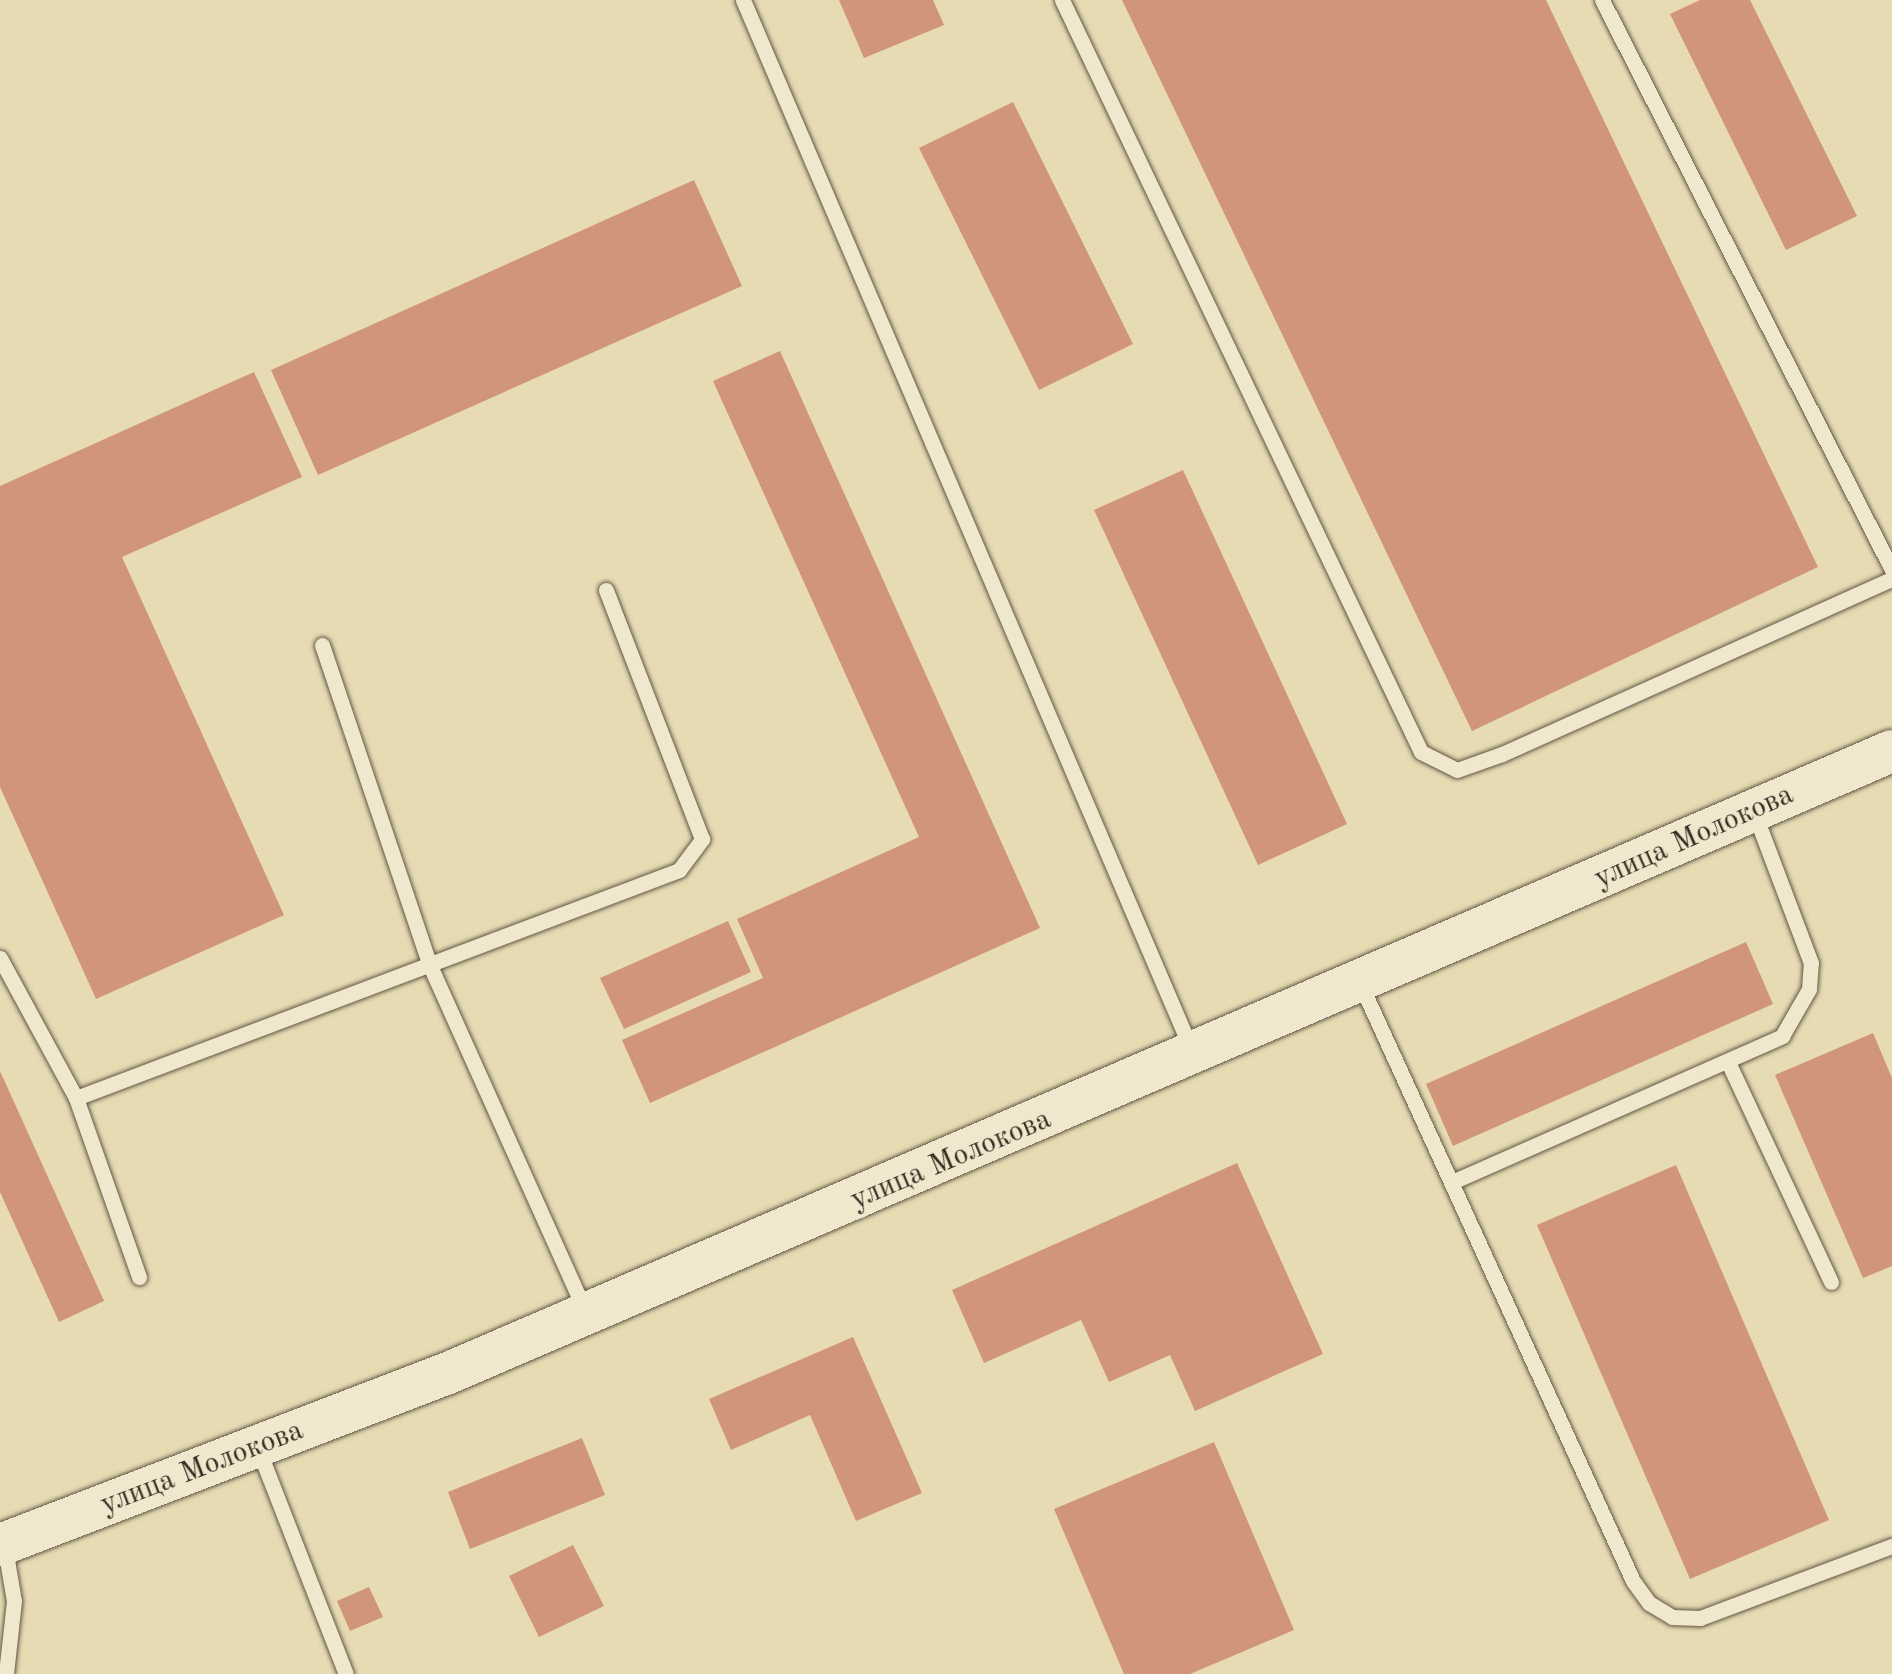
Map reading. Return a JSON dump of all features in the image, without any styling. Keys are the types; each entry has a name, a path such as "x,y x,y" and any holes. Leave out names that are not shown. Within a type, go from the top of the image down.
{"street":[{"name":"улица Молокова","path":"2,1544 258,1447 586,1314 1194,1056 1892,751"}],"lane":[{"path":"742,0 1194,1056"},
{"path":"1062,0 1421,752 1456,770 1502,754 1892,579"},
{"path":"1602,0 1892,570"},
{"path":"76,1098 250,1028 431,968 680,870 702,839 606,590"},
{"path":"322,645 431,968 586,1314"},
{"path":"1454,1181 1782,1036 1809,989 1811,964 1754,811"},
{"path":"0,958 76,1098 140,1277"},
{"path":"1360,983 1454,1181 1633,1581 1649,1604 1672,1617 1700,1618 1892,1546"},
{"path":"1728,1062 1831,1282"},
{"path":"258,1447 346,1674"},
{"path":"2,1544 14,1601 6,1674"}],"building":[{"path":"839,0 933,0 944,25 864,58"},
{"path":"1122,0 1546,0 1818,567 1472,731"},
{"path":"1700,0 1750,0 1857,216 1786,250 1670,14"},
{"path":"1013,102 1133,344 1039,390 919,148"},
{"path":"694,180 742,286 318,475 271,370"},
{"path":"780,351 1040,928 650,1103 622,1040 763,978 737,919 919,837 713,381"},
{"path":"254,372 302,477 122,557 284,915 96,999 0,787 0,486"},
{"path":"1183,470 1347,824 1258,865 1094,510"},
{"path":"728,921 751,972 624,1029 600,978"},
{"path":"1746,942 1773,1004 1453,1146 1426,1084"},
{"path":"1873,1033 1892,1078 1892,1266 1863,1278 1775,1075"},
{"path":"0,1071 104,1301 59,1322 0,1192"},
{"path":"1237,1163 1323,1354 1195,1411 1170,1355 1109,1382 1081,1320 984,1363 952,1290"},
{"path":"1676,1165 1829,1520 1690,1579 1537,1225"},
{"path":"853,1337 922,1493 856,1521 810,1415 731,1450 709,1399"},
{"path":"582,1438 605,1495 470,1549 448,1492"},
{"path":"1214,1442 1294,1630 1190,1674 1124,1674 1054,1509"},
{"path":"573,1545 604,1606 539,1637 509,1576"},
{"path":"369,1587 383,1617 350,1631 337,1601"}]}
